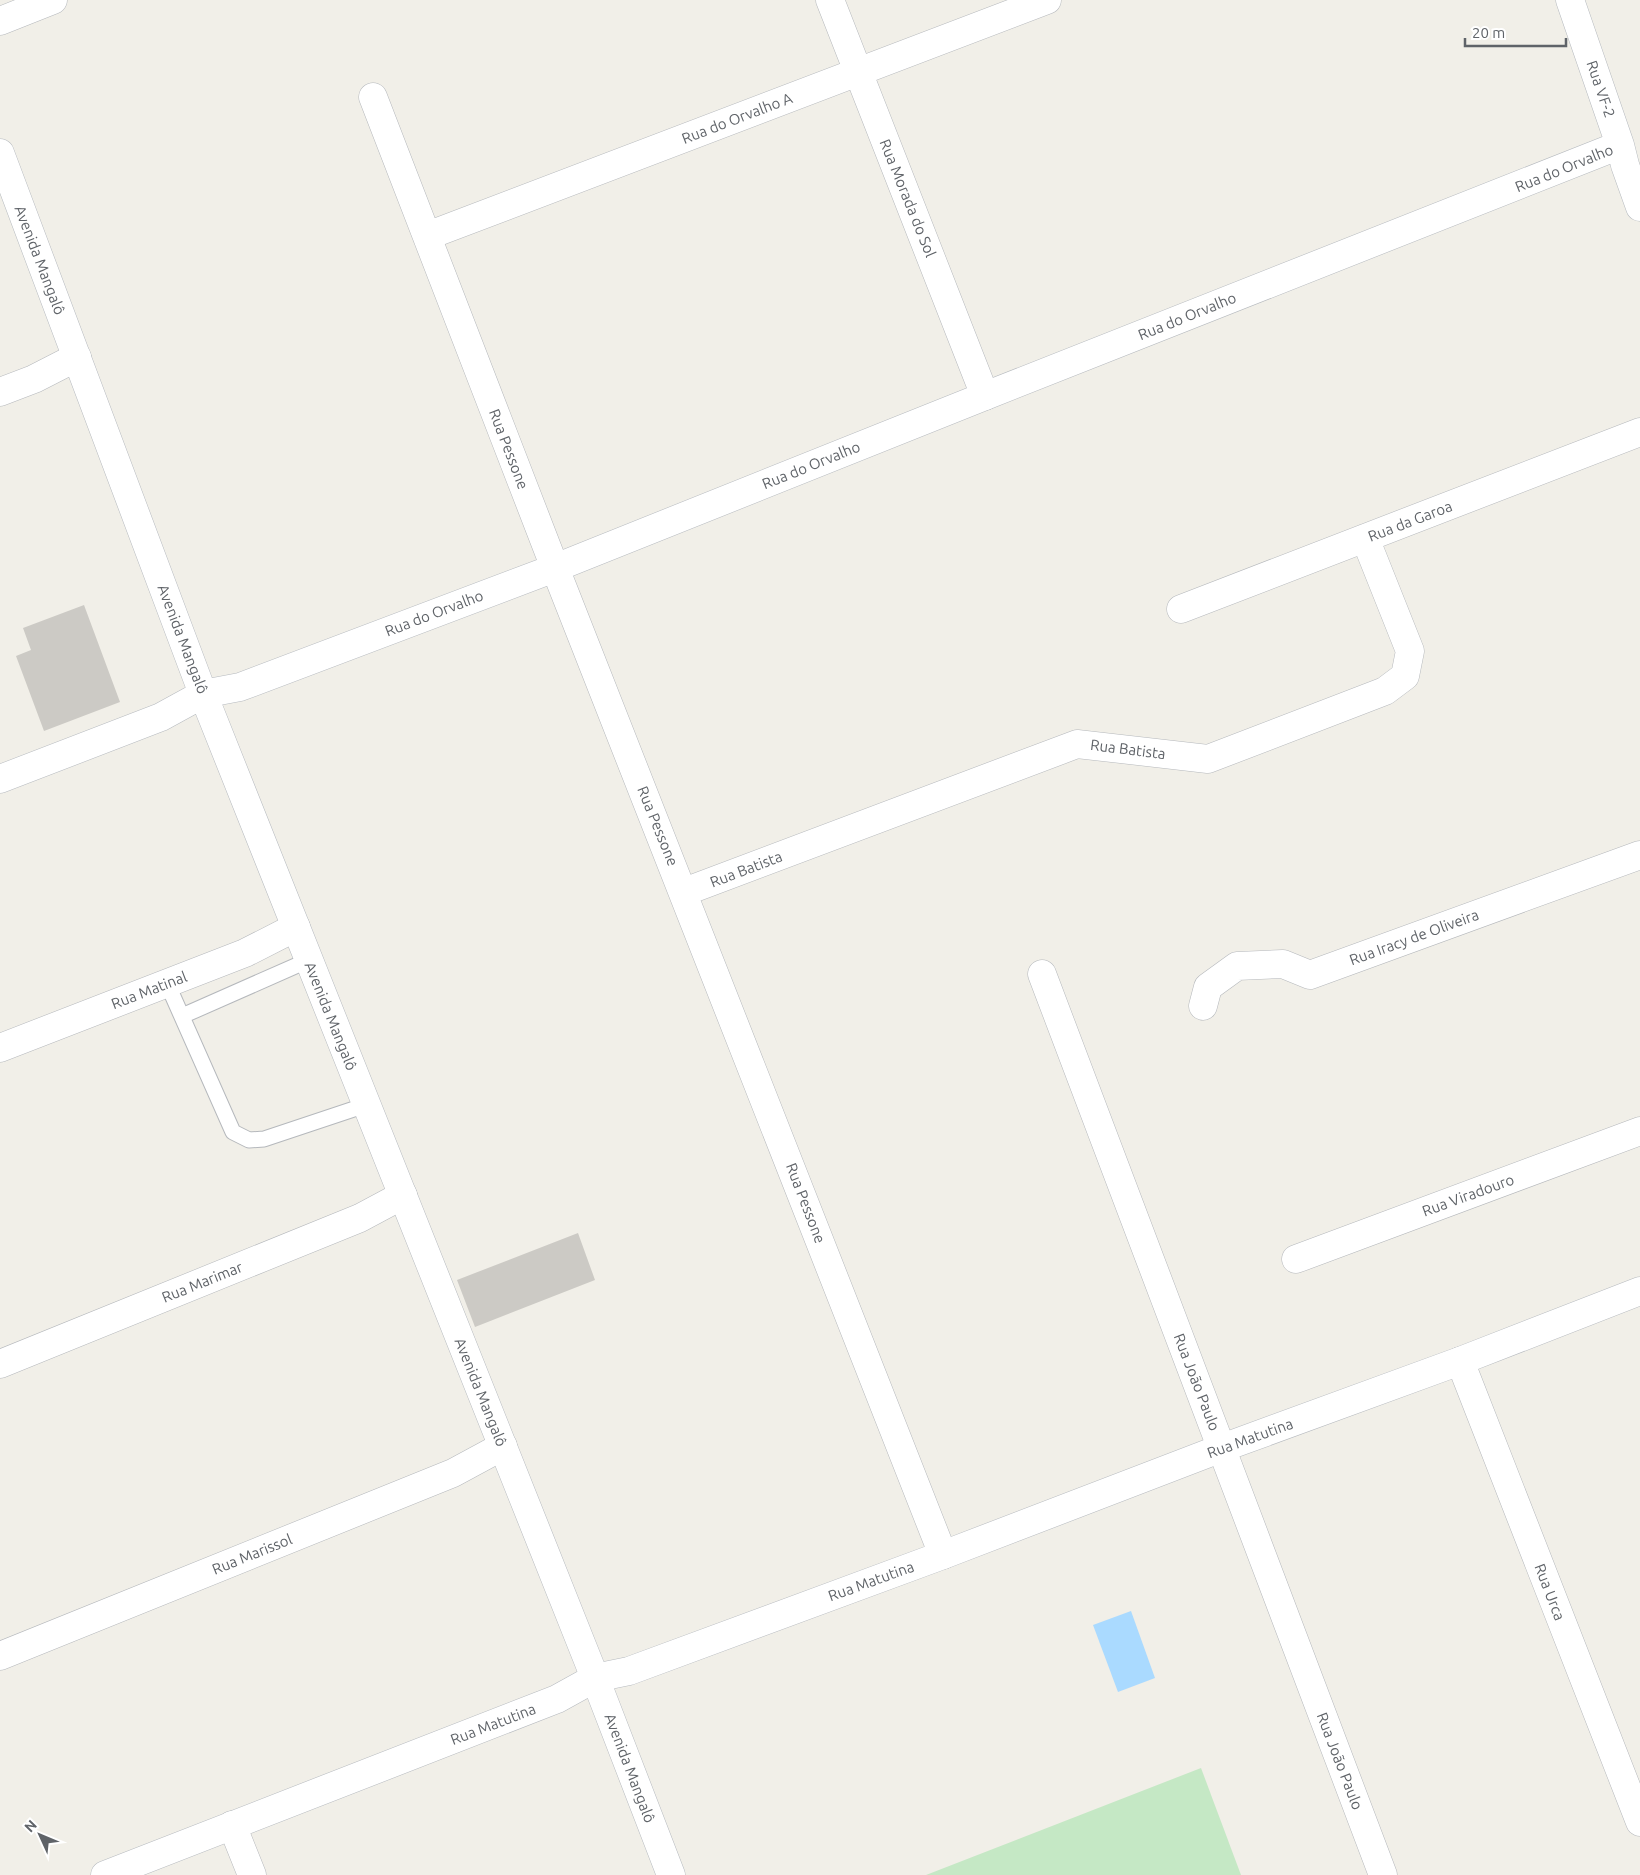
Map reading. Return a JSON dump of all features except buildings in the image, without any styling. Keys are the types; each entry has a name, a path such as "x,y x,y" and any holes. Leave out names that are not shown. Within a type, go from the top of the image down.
{"street":[{"path":"0,21 53,0"},
{"name":"Rua Morada do Sol","path":"830,0 986,396"},
{"name":"Rua do Orvalho A","path":"427,236 1047,0"},
{"name":"Rua VF-2","path":"1570,0 1628,156 1640,207"},
{"name":"Rua Pessone","path":"373,97 555,568 943,1554"},
{"name":"Avenida Mangalô","path":"0,153 5,184 77,357 203,694 672,1875"},
{"name":"Rua do Orvalho","path":"0,779 161,717 203,694 240,687 555,568 986,396 1628,156"},
{"path":"0,392 34,379 77,357"},
{"name":"Rua da Garoa","path":"1181,609 1640,432"},
{"name":"Rua Batista","path":"684,892 1077,744 1208,758 1385,691 1405,676 1410,651 1364,538"},
{"name":"Rua Iracy de Oliveira","path":"1203,1006 1208,987 1237,966 1283,964 1310,975 1640,855"},
{"name":"Rua Matinal","path":"0,1048 245,953 296,927"},
{"name":"Rua João Paulo","path":"1042,974 1383,1875"},
{"name":"Rua Viradouro","path":"1296,1259 1640,1131"},
{"name":"Rua Marimar","path":"0,1364 360,1218 402,1195"},
{"name":"Rua Matutina","path":"105,1875 556,1699 595,1678 629,1671 1222,1448 1460,1361 1640,1290"},
{"name":"Rua Urca","path":"1460,1361 1640,1822"},
{"name":"Rua Marissol","path":"0,1656 453,1472 502,1446"},
{"path":"232,1825 252,1875"}],"lane":[{"path":"182,1016 309,960"},
{"path":"167,983 234,1132 249,1140 264,1139 366,1105"}],"green space":[{"path":"1201,1768 1241,1875 926,1875"}],"water":[{"path":"1131,1611 1155,1678 1118,1692 1093,1625"}]}
